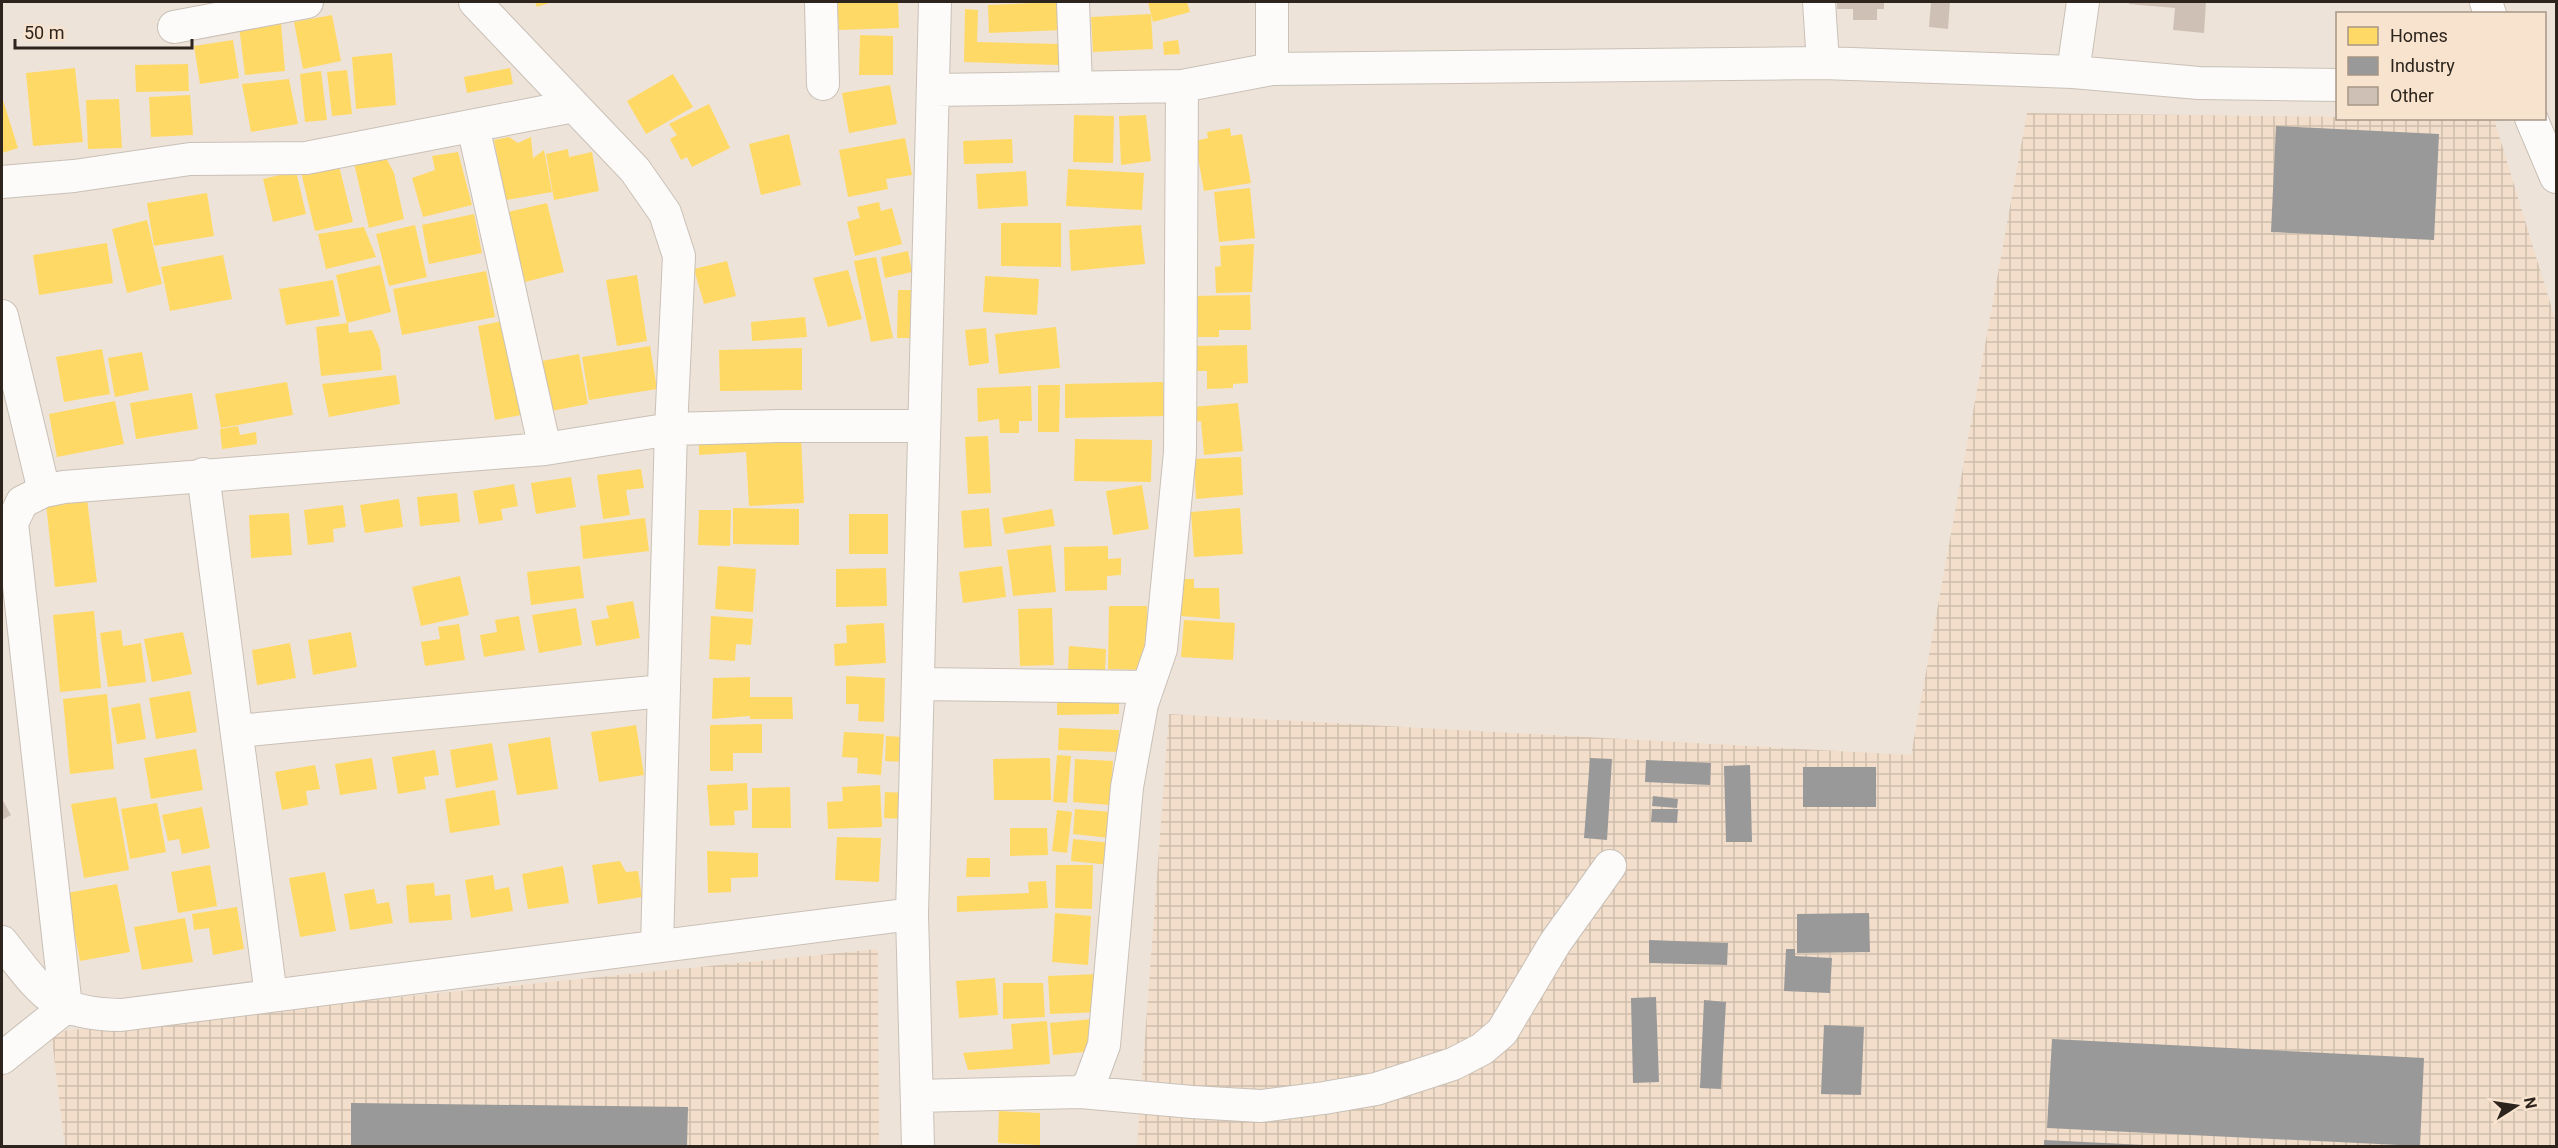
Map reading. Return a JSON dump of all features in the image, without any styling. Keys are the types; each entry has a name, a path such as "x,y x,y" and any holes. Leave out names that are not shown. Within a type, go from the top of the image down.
{"street":[{"path":"174,27 307,2"},
{"path":"475,2 635,170 665,213 679,256 671,429 657,946"},
{"path":"821,2 823,84"},
{"path":"918,1146 912,914 935,2"},
{"path":"1073,2 1076,87"},
{"path":"1272,2 1272,69"},
{"path":"1819,2 1823,63"},
{"path":"2073,72 2082,2"},
{"path":"933,90 1182,86 1272,69 1823,63 2073,72 2199,83 2336,85"},
{"path":"1081,1092 1090,1083 1104,1045 1127,788 1142,704 1161,650 1180,452 1182,86"},
{"path":"2,182 74,176 190,159 306,158 574,106"},
{"path":"2532,120 2556,177"},
{"path":"472,126 545,449"},
{"path":"2,316 44,491"},
{"path":"66,1007 12,523 22,502 44,491 64,487 203,474 545,449 671,429 924,426"},
{"path":"203,474 271,996"},
{"path":"918,684 1148,687"},
{"path":"237,731 664,691"},
{"path":"917,1096 1081,1092 1261,1106 1377,1089 1453,1064 1482,1049 1502,1032 1556,943 1610,866"},
{"path":"2,942 41,992 66,1007 95,1014 121,1015 912,914"},
{"path":"2,1058 66,1007"}],"shaded area":[{"path":"2027,113 2336,117 2336,120 2494,120 2556,322 2556,1146 1137,1146 1169,714 1911,755"},
{"path":"878,949 879,1146 65,1146 51,1032"}],"building: Homes":[{"path":"535,2 552,2 537,7"},
{"path":"837,2 898,2 899,28 839,30"},
{"path":"1062,2 1063,30 989,33 988,5"},
{"path":"1148,2 1187,2 1190,12 1153,22"},
{"path":"965,9 978,10 977,42 1060,44 1059,65 964,62"},
{"path":"1151,14 1153,49 1093,52 1091,17"},
{"path":"332,15 341,61 303,69 294,22"},
{"path":"281,23 285,71 245,75 239,26"},
{"path":"860,35 893,36 893,75 859,75"},
{"path":"233,40 239,78 200,84 194,46"},
{"path":"1178,40 1180,54 1164,55 1163,42"},
{"path":"392,53 396,105 356,109 352,57"},
{"path":"188,64 189,91 136,92 135,65"},
{"path":"75,68 83,142 33,146 26,73"},
{"path":"510,68 513,84 467,93 464,77"},
{"path":"347,70 352,114 332,116 327,72"},
{"path":"321,71 327,120 305,122 300,74"},
{"path":"673,74 693,107 646,134 627,101"},
{"path":"289,79 298,124 251,132 242,84"},
{"path":"890,85 897,124 849,133 842,93"},
{"path":"190,95 193,135 151,137 149,97"},
{"path":"2,97 18,148 2,153"},
{"path":"119,99 122,148 88,149 86,100"},
{"path":"709,104 730,148 692,167 687,157 681,160 670,139 677,135 669,124"},
{"path":"1074,115 1114,116 1113,163 1073,162"},
{"path":"1146,115 1151,161 1121,165 1119,116"},
{"path":"1230,128 1231,136 1242,134 1251,183 1204,191 1195,141 1208,138 1207,132"},
{"path":"789,134 801,185 761,195 749,144"},
{"path":"509,137 518,143 531,137 533,158 544,150 552,192 506,200 494,140"},
{"path":"905,138 912,175 886,179 888,189 848,197 839,150"},
{"path":"1012,139 1013,163 964,164 963,141"},
{"path":"568,149 569,157 592,152 599,191 554,200 546,154"},
{"path":"383,152 394,173 404,219 369,228 354,163"},
{"path":"458,152 472,205 423,217 412,178 435,170 432,156"},
{"path":"338,162 353,222 315,231 301,172"},
{"path":"1068,169 1144,173 1142,210 1066,206"},
{"path":"296,171 306,214 273,222 263,179"},
{"path":"1026,171 1028,206 978,209 976,174"},
{"path":"1250,188 1255,238 1219,242 1214,192"},
{"path":"207,193 214,236 154,246 147,203"},
{"path":"879,202 881,211 892,208 902,244 855,256 847,222 860,218 857,207"},
{"path":"547,203 564,272 525,282 508,212"},
{"path":"474,214 482,253 429,264 422,225"},
{"path":"147,220 162,284 127,293 112,229"},
{"path":"1001,223 1061,223 1061,267 1001,266"},
{"path":"415,225 427,277 389,286 376,234"},
{"path":"1141,225 1145,264 1071,271 1069,230"},
{"path":"364,227 376,257 326,269 318,234"},
{"path":"107,243 113,283 39,295 33,255"},
{"path":"1254,244 1252,292 1216,293 1215,267 1221,266 1220,246"},
{"path":"908,251 912,272 885,278 881,257"},
{"path":"223,255 232,299 170,311 161,267"},
{"path":"876,257 893,338 871,342 854,261"},
{"path":"727,261 736,296 704,304 694,269"},
{"path":"380,265 391,312 347,323 336,275"},
{"path":"848,270 862,319 828,327 813,278"},
{"path":"486,271 495,317 402,335 393,289"},
{"path":"637,275 647,341 617,346 606,280"},
{"path":"985,276 1039,279 1037,315 983,312"},
{"path":"333,280 340,316 286,325 279,289"},
{"path":"898,290 914,290 912,338 897,338"},
{"path":"1250,295 1251,330 1219,330 1219,337 1198,337 1198,314 1192,314 1192,296"},
{"path":"805,317 807,337 752,341 751,322"},
{"path":"503,321 521,415 495,420 478,326"},
{"path":"348,323 349,333 372,330 380,349 382,370 321,376 316,327"},
{"path":"1056,327 1060,368 999,374 995,334"},
{"path":"986,328 989,363 969,366 965,330"},
{"path":"1247,345 1248,383 1233,384 1233,388 1207,389 1207,371 1196,371 1195,346"},
{"path":"650,346 657,389 589,400 582,357"},
{"path":"802,348 802,390 720,391 719,350"},
{"path":"102,349 110,394 64,402 56,357"},
{"path":"142,352 149,390 115,397 108,358"},
{"path":"579,354 588,404 551,411 542,361"},
{"path":"396,375 400,404 329,417 322,384"},
{"path":"287,382 293,415 221,428 215,394"},
{"path":"1163,382 1164,416 1065,418 1065,384"},
{"path":"1038,385 1060,385 1059,432 1038,432"},
{"path":"1031,386 1032,421 1019,421 1019,433 1000,433 999,419 978,422 977,388"},
{"path":"192,393 198,429 136,439 130,403"},
{"path":"115,401 124,444 57,457 49,414"},
{"path":"1238,403 1243,451 1204,455 1201,421 1194,422 1193,407"},
{"path":"238,426 240,435 256,432 257,444 222,449 220,429"},
{"path":"801,436 804,503 749,506 746,452 699,455 699,441"},
{"path":"988,436 991,493 968,494 965,437"},
{"path":"1075,439 1152,440 1151,482 1074,481"},
{"path":"1241,457 1243,495 1196,499 1194,459"},
{"path":"641,469 644,488 626,490 630,515 603,519 597,475"},
{"path":"571,477 576,507 536,514 531,483"},
{"path":"514,484 518,506 501,509 503,520 479,524 473,491"},
{"path":"1142,485 1149,529 1113,535 1106,491"},
{"path":"457,493 460,522 420,526 417,497"},
{"path":"87,499 97,582 55,587 46,504"},
{"path":"399,499 403,527 365,533 360,505"},
{"path":"343,505 346,527 333,529 334,542 308,545 304,510"},
{"path":"733,508 799,509 799,545 733,544"},
{"path":"989,508 992,546 964,548 961,511"},
{"path":"1240,508 1243,554 1194,557 1191,512"},
{"path":"1052,509 1055,526 1005,534 1002,518"},
{"path":"699,510 731,510 730,546 698,545"},
{"path":"289,513 292,555 251,558 249,515"},
{"path":"849,514 888,514 888,554 849,554"},
{"path":"645,518 649,551 583,559 580,526"},
{"path":"1051,545 1056,592 1013,596 1007,550"},
{"path":"1108,546 1108,559 1121,558 1121,575 1107,576 1107,590 1065,591 1064,547"},
{"path":"580,566 584,598 531,605 527,572"},
{"path":"718,566 756,569 753,612 715,609"},
{"path":"1002,566 1006,597 963,603 959,572"},
{"path":"886,568 887,606 836,607 836,569"},
{"path":"460,576 469,615 421,626 412,587"},
{"path":"1180,579 1194,579 1194,588 1219,588 1220,619 1180,616"},
{"path":"633,601 640,638 596,646 591,621 609,618 606,606"},
{"path":"1109,606 1147,606 1147,670 1108,669"},
{"path":"576,608 582,645 539,653 532,615"},
{"path":"1052,608 1054,665 1020,666 1018,609"},
{"path":"94,611 101,688 60,692 53,615"},
{"path":"519,616 525,650 484,657 480,635 497,632 495,620"},
{"path":"711,616 753,619 751,645 736,644 735,661 709,659"},
{"path":"1184,620 1235,623 1233,660 1181,657"},
{"path":"884,623 886,663 835,666 834,644 847,643 846,625"},
{"path":"459,624 465,660 425,666 421,642 440,639 438,627"},
{"path":"121,630 123,646 141,643 146,682 108,687 100,633"},
{"path":"183,632 192,674 152,682 144,639"},
{"path":"351,632 357,667 313,675 308,640"},
{"path":"290,643 296,678 257,685 252,650"},
{"path":"1069,646 1106,649 1105,673 1068,670"},
{"path":"846,676 885,678 884,722 858,721 859,704 846,704"},
{"path":"750,677 750,697 792,697 793,719 750,719 750,716 712,719 713,678"},
{"path":"190,691 197,732 156,739 149,698"},
{"path":"107,694 114,769 70,774 63,699"},
{"path":"1119,696 1119,714 1057,715 1057,697"},
{"path":"140,703 146,739 117,744 111,708"},
{"path":"762,724 762,753 733,753 733,771 710,771 710,725"},
{"path":"636,725 644,775 599,782 591,732"},
{"path":"1059,728 1119,730 1118,752 1058,750"},
{"path":"844,732 884,734 881,775 857,773 858,758 842,757"},
{"path":"886,736 904,737 903,762 885,761"},
{"path":"550,737 558,789 517,795 508,744"},
{"path":"492,743 498,780 456,788 450,750"},
{"path":"196,749 203,790 151,799 144,758"},
{"path":"435,750 439,775 424,777 426,789 398,794 392,757"},
{"path":"1057,755 1071,756 1067,803 1053,802"},
{"path":"372,758 377,789 340,795 335,764"},
{"path":"1050,758 1051,800 994,800 993,759"},
{"path":"1075,759 1113,761 1110,805 1073,802"},
{"path":"315,765 320,789 306,791 308,805 282,810 275,772"},
{"path":"747,783 748,810 734,811 735,825 710,826 707,785"},
{"path":"880,785 882,827 828,829 827,802 843,801 842,787"},
{"path":"790,787 791,828 752,828 752,788"},
{"path":"495,790 500,825 450,833 445,799"},
{"path":"885,792 905,793 904,819 884,818"},
{"path":"116,797 129,870 84,878 71,804"},
{"path":"157,803 166,852 130,859 121,809"},
{"path":"202,807 210,848 182,854 179,839 168,841 162,815"},
{"path":"1075,809 1112,812 1110,838 1073,834"},
{"path":"1057,810 1072,812 1067,853 1052,851"},
{"path":"1010,828 1047,828 1048,855 1010,856"},
{"path":"837,837 881,838 879,882 835,880"},
{"path":"1073,839 1112,843 1110,865 1071,861"},
{"path":"707,851 758,853 758,877 731,878 731,892 708,893"},
{"path":"967,858 990,858 990,877 966,877"},
{"path":"620,861 626,872 638,871 642,897 598,904 592,865"},
{"path":"210,865 217,906 178,913 171,872"},
{"path":"1056,865 1093,865 1092,909 1055,908"},
{"path":"563,866 569,903 528,909 522,874"},
{"path":"325,872 336,931 300,937 289,878"},
{"path":"493,875 495,890 509,887 513,911 471,918 465,880"},
{"path":"1046,881 1048,908 957,912 957,896 1029,893 1028,882"},
{"path":"434,883 435,896 450,894 452,920 409,923 406,885"},
{"path":"117,884 130,952 80,961 67,893"},
{"path":"374,889 377,904 389,902 393,923 350,930 344,894"},
{"path":"237,907 244,949 213,955 209,928 194,930 192,914"},
{"path":"1055,913 1091,916 1088,965 1052,962"},
{"path":"185,918 193,962 142,970 134,927"},
{"path":"1100,974 1102,1012 1050,1014 1048,976"},
{"path":"995,978 998,1015 959,1018 956,981"},
{"path":"1003,983 1043,983 1045,1017 1003,1019"},
{"path":"1092,1019 1095,1051 1053,1055 1050,1023"},
{"path":"1047,1021 1050,1064 968,1070 963,1053 1013,1049 1011,1024"},
{"path":"999,1111 1040,1113 1040,1145 998,1143"}],"building: Industry":[{"path":"2276,126 2439,134 2434,240 2271,232"},
{"path":"1590,758 1612,759 1607,840 1584,838"},
{"path":"1646,760 1711,763 1710,785 1645,782"},
{"path":"1750,765 1752,842 1726,842 1724,766"},
{"path":"1803,767 1876,767 1876,807 1803,807"},
{"path":"1653,796 1678,799 1677,808 1652,806"},
{"path":"1652,809 1678,809 1677,823 1651,822"},
{"path":"1869,913 1870,952 1797,953 1797,914"},
{"path":"1649,940 1728,943 1727,965 1649,963"},
{"path":"1786,949 1795,949 1795,956 1832,958 1830,993 1784,991"},
{"path":"1656,997 1659,1082 1633,1083 1631,998"},
{"path":"1704,1000 1726,1002 1721,1089 1700,1088"},
{"path":"1824,1025 1864,1027 1861,1095 1821,1094"},
{"path":"2052,1039 2424,1058 2420,1146 2047,1128"},
{"path":"351,1103 688,1107 687,1146 351,1146"},
{"path":"2044,1140 2144,1145 2144,1146 2044,1146"}],"building: Other":[{"path":"1837,2 1884,2 1884,9 1877,9 1877,20 1853,20 1853,9 1837,9"},
{"path":"1931,2 1950,2 1948,29 1929,27"},
{"path":"2129,2 2206,2 2204,33 2173,30 2175,8 2129,4"},
{"path":"2,799 11,815 2,820"}]}
